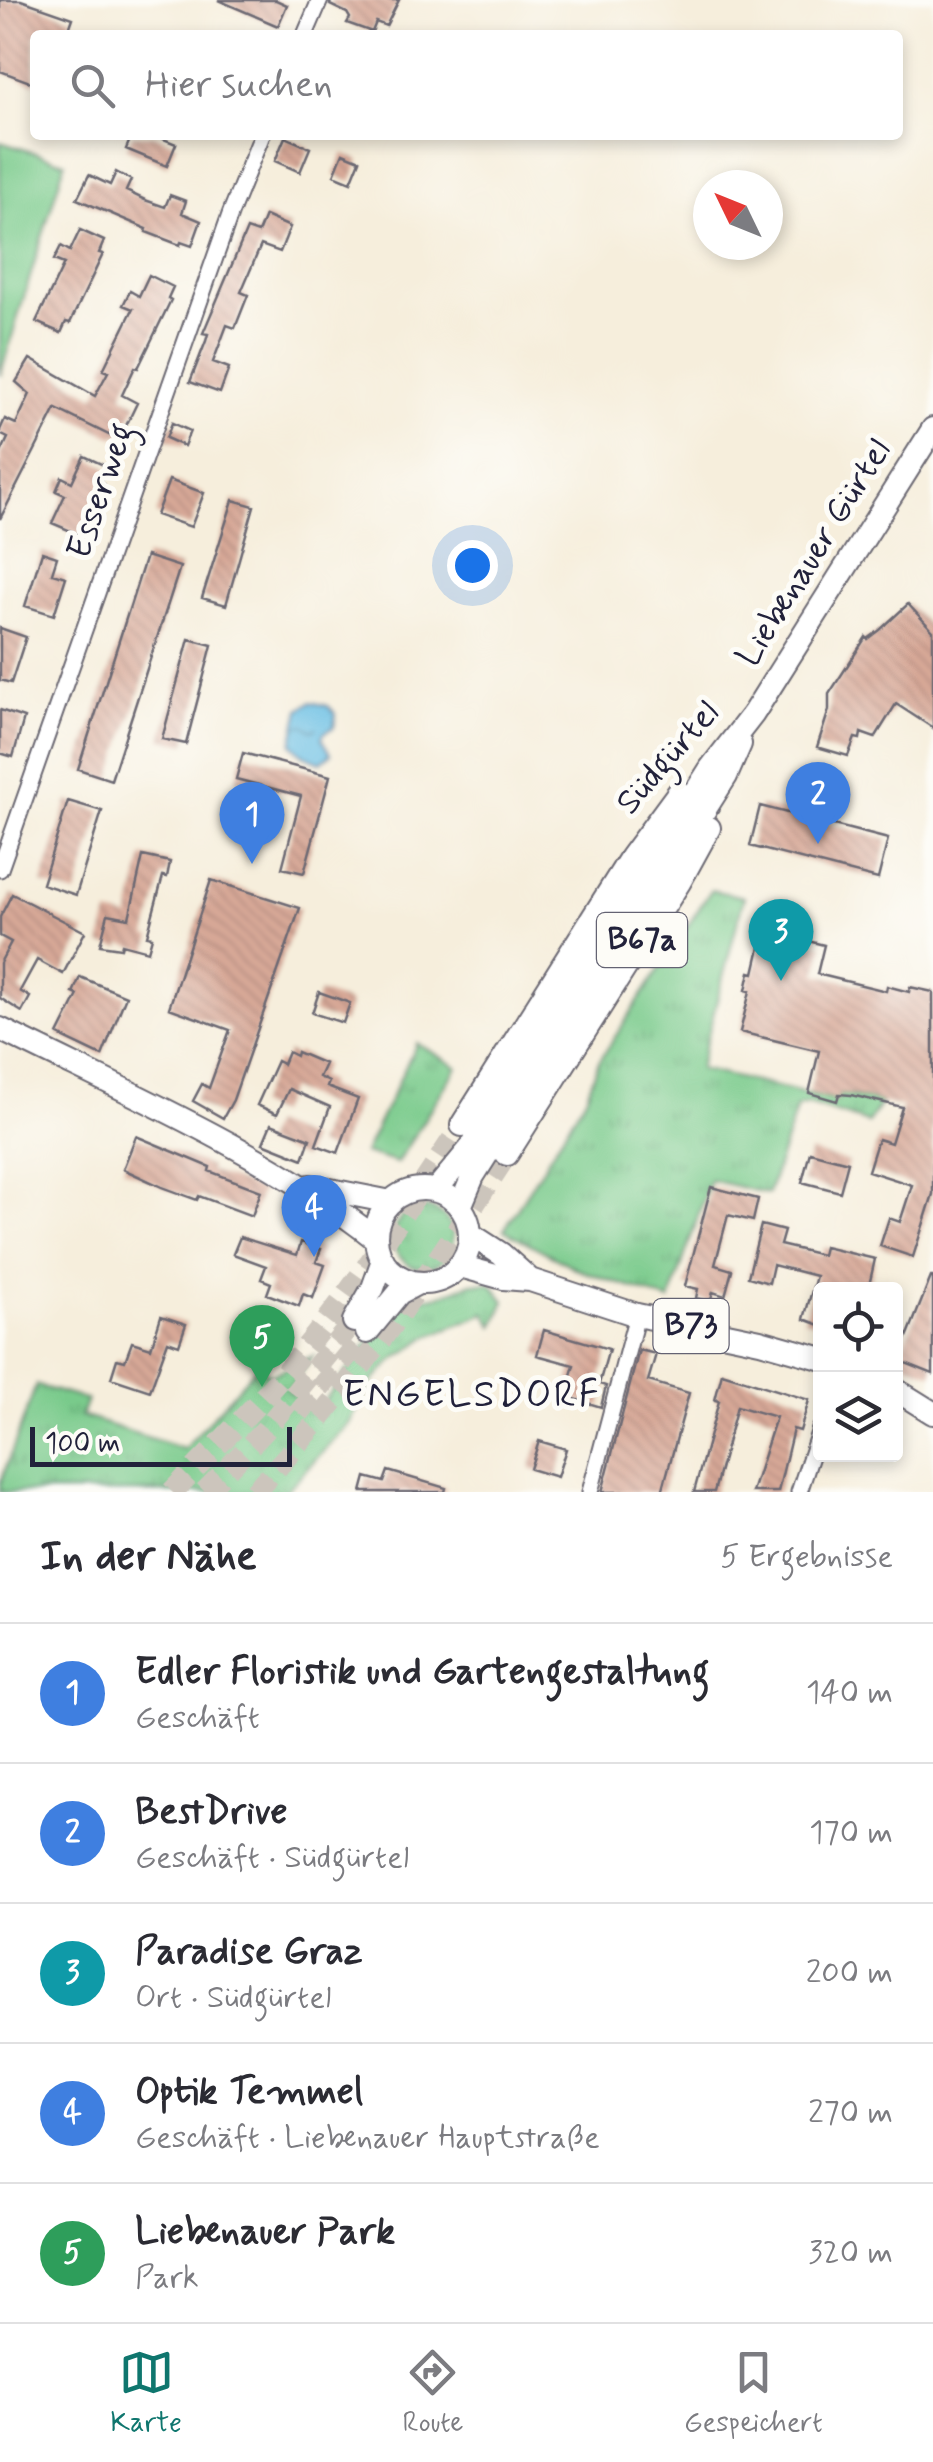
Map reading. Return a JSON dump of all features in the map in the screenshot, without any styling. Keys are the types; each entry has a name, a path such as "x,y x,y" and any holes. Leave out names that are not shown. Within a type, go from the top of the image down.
{"main road":[{"name":"Liebenauer Gürtel","path":"754,714 933,429"},
{"name":"Südgürtel","path":"462,1126 631,857 701,762 754,714"},
{"name":"Südgürtel","path":"507,1154 680,881 735,781 754,714"},
{"path":"435,1190 470,1149 710,768 754,714"},
{"path":"460,1207 473,1176 726,776 754,714"},
{"path":"0,1029 228,1142 302,1184 379,1250 403,1279 418,1283"},
{"path":"302,1184 391,1202"},
{"path":"435,1190 460,1207 470,1234 466,1256 460,1266 440,1280 418,1283 399,1292 361,1327 374,1288 380,1219 391,1202 412,1191 435,1190"},
{"name":"B73","path":"470,1234 530,1280"},
{"name":"B73","path":"460,1266 502,1278 530,1280 637,1315 760,1340 813,1356"},
{"path":"903,1394 933,1413"}],"street":[{"path":"307,30 320,0"},
{"name":"Esserweg","path":"0,870 231,212 260,140"},
{"path":"590,1492 637,1315"},
{"path":"800,1492 813,1451"}],"green space":[{"path":"0,142 65,162 0,376"},
{"path":"711,890 744,897 699,1069 837,1101 839,1094 882,1102 868,1123 808,1104 797,1107 768,1194 710,1180 670,1301 579,1270 504,1230 587,1095 598,1063"},
{"path":"417,1043 457,1067 397,1163 364,1153"},
{"path":"423,1208 444,1217 453,1238 444,1259 423,1268 402,1259 393,1238 402,1217"},
{"path":"471,1283 491,1283 505,1301 494,1326 485,1313 427,1337 394,1360 374,1380 349,1424 285,1492 0,1492 36,1385 87,1400 81,1416 184,1449 258,1365 270,1375 313,1356 288,1390 315,1413 377,1331 409,1299 438,1296"}],"water":[{"path":"311,702 328,706 336,714 334,727 322,738 331,754 321,762 303,755 292,744 300,709"}],"building":[{"path":"0,0 21,0 73,18 69,30 30,30 30,82 0,71"},
{"path":"218,0 276,0 287,5 278,26"},
{"path":"331,0 399,0 386,26 376,22 373,30 347,23 347,13 330,5"},
{"path":"130,140 166,140 176,144 167,166 126,149"},
{"path":"284,140 310,148 300,172 275,161"},
{"path":"343,153 360,160 351,182 334,175"},
{"path":"116,172 131,180 126,191 145,200 165,207 170,195 186,201 182,213 201,221 192,246 146,232 147,229 77,199 89,175 110,185"},
{"path":"265,216 290,227 280,252 261,245 241,292 248,295 235,328 227,325 213,362 229,368 220,393 190,382 208,334 203,333 247,229 258,233"},
{"path":"80,230 104,241 99,253 103,254 70,323 66,322 61,333 36,322 64,264 54,260 61,246 70,251"},
{"path":"149,275 173,287 168,298 171,300 122,395 137,403 121,436 117,434 115,438 56,409 0,519 0,455 8,438 0,430 5,419 16,424 30,394 16,382 30,359 95,396 108,372 103,370 133,309 123,305 130,291 139,296"},
{"path":"172,423 190,431 184,446 166,438"},
{"path":"84,456 108,467 80,535 52,523 65,495 56,491 62,477 72,482"},
{"path":"169,480 204,493 191,527 156,515"},
{"path":"233,500 254,506 226,605 202,598"},
{"path":"42,552 57,557 52,573 66,577 54,615 25,606"},
{"path":"146,556 180,567 111,780 78,769"},
{"path":"908,604 933,631 933,728 896,704 875,738 861,733 848,756 817,747 829,710 829,694 866,637 880,630"},
{"path":"0,628 26,637 11,683 0,680"},
{"path":"189,639 212,645 186,744 162,739"},
{"path":"0,710 24,718 13,757 0,753"},
{"path":"243,753 330,776 304,873 282,868 301,796 236,779"},
{"path":"68,801 102,811 76,895 42,884"},
{"path":"760,806 888,839 878,879 750,846"},
{"path":"143,856 170,862 147,936 152,937 148,951 122,944 121,948 100,945 108,914 129,918"},
{"path":"211,880 300,908 233,1100 223,1118 193,1101 202,1084 209,1088 230,1030 169,1008"},
{"path":"12,894 85,932 63,974 37,960 20,991 30,997 22,1012 0,998 0,963 11,942 0,936 0,917"},
{"path":"764,930 824,945 817,974 886,991 887,986 909,992 910,987 933,992 933,1194 913,1257 880,1246 889,1218 900,1222 912,1185 868,1171 878,1139 891,1143 902,1107 851,1095 839,1094 837,1101 809,1093 819,1051 740,1032 750,991 746,990 750,972 754,973"},
{"path":"80,977 126,996 102,1056 58,1035 78,995 73,993"},
{"path":"319,992 350,1003 343,1023 312,1013"},
{"path":"288,1052 325,1064 319,1077 329,1082 327,1087 358,1099 338,1153 316,1145 330,1107 289,1089 277,1114 257,1105 277,1061 283,1064"},
{"path":"271,1124 310,1139 303,1159 263,1143"},
{"path":"136,1136 261,1191 252,1216 199,1196 197,1200 123,1169"},
{"path":"810,1152 848,1162 840,1192 802,1182"},
{"path":"711,1187 758,1199 753,1221 728,1215 715,1265 732,1270 725,1296 713,1292 710,1302 696,1298 698,1289 685,1286"},
{"path":"761,1225 784,1231 780,1245 822,1255 824,1247 875,1259 870,1282 814,1282 816,1276 773,1265 769,1283 748,1277"},
{"path":"240,1237 297,1255 301,1242 321,1249 316,1262 325,1265 313,1298 303,1294 299,1306 267,1294 271,1283 261,1279 266,1266 233,1254"},
{"path":"933,1277 933,1374 903,1362 903,1347"},
{"path":"813,1287 813,1322 804,1319"},
{"path":"253,1308 269,1316 265,1330 251,1323"},
{"path":"161,1316 186,1324 179,1345 168,1341 150,1391 111,1378 117,1359 125,1361 132,1342 151,1348"},
{"path":"544,1330 609,1349 599,1384 606,1386 601,1407 565,1396 574,1365 537,1355"},
{"path":"639,1350 656,1354 648,1381 689,1393 662,1492 602,1492"},
{"path":"722,1373 809,1400 800,1431 793,1429 778,1492 752,1492 776,1417 737,1406 714,1492 694,1492 719,1401 715,1400"},
{"path":"539,1441 566,1449 557,1477 530,1469"},
{"path":"388,1471 446,1488 445,1492 362,1492 366,1477 384,1482"}],"tunnel":[{"path":"172,1492 303,1351 385,1240 462,1125"},
{"path":"254,1492 357,1372 507,1154"},
{"path":"205,1492 265,1430 354,1321"},
{"path":"299,1413 367,1332"}],"place":[{"name":"BestDrive","path":"818,844"},
{"name":"Edler Floristik und Gartengestaltung","path":"252,864"},
{"name":"Paradise Graz","path":"781,981"},
{"name":"Optik Temmel","path":"314,1257"},
{"name":"Liebenauer Park","path":"262,1387"}],"district":[{"name":"ENGELSDORF","path":"472,1395"}]}
